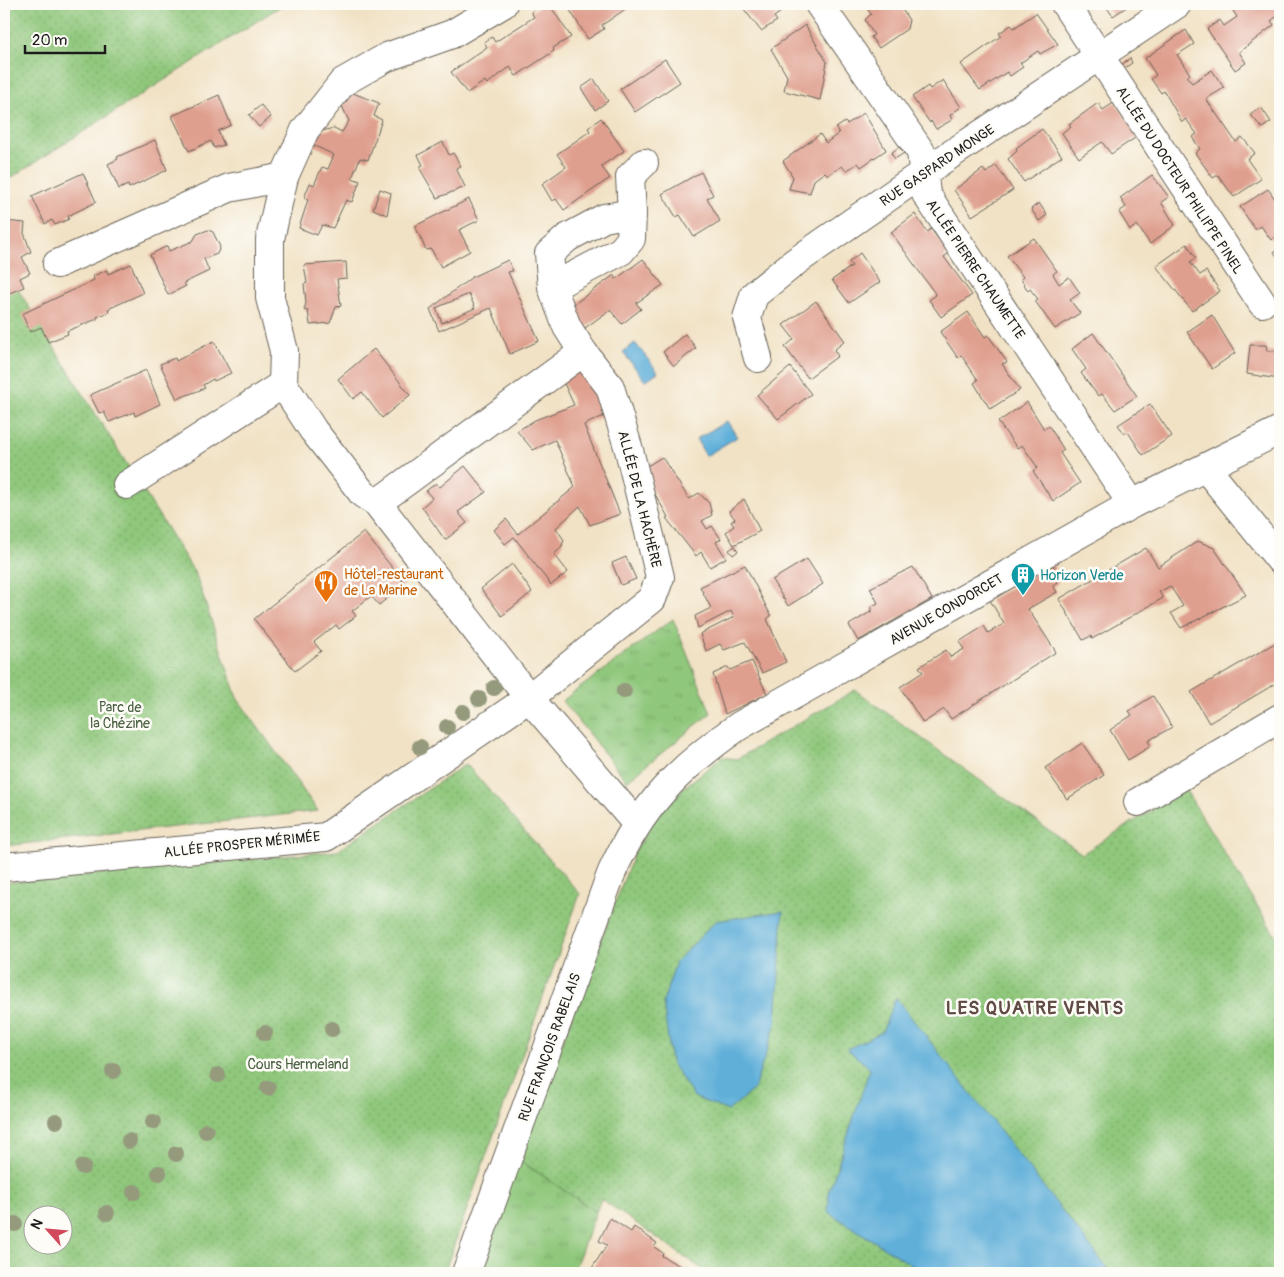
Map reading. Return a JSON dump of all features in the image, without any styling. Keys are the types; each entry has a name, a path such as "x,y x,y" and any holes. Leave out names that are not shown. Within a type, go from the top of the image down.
{"street":[{"path":"504,4 452,34 387,57 343,82 304,130 284,177 270,239 270,298 284,351 282,384 324,444 363,494 377,503 529,698 636,823"},
{"name":"ALLÉE PIERRE CHAUMETTE","path":"819,4 921,152 926,194 1132,504"},
{"name":"ALLÉE DU DOCTEUR PHILIPPE PINEL","path":"1065,4 1262,303"},
{"name":"RUE GASPARD MONGE","path":"758,358 747,318 754,294 796,262 923,173 1178,4"},
{"path":"552,287 621,251 631,238 630,177 644,163"},
{"path":"57,264 229,188 284,177"},
{"name":"ALLÉE DE LA HACHÈRE","path":"529,698 652,599 660,577 629,450 610,387 583,352 567,327 552,287 549,254 567,238 604,218 632,212"},
{"path":"377,503 583,352"},
{"path":"127,486 282,384"},
{"name":"AVENUE CONDORCET","path":"636,823 667,785 710,746 739,726 1132,504 1280,430"},
{"path":"1206,468 1280,560"},
{"name":"ALLÉE PROSPER MÉRIMÉE","path":"4,867 326,837 529,698"},
{"path":"1138,802 1280,718"},
{"name":"RUE FRANÇOIS RABELAIS","path":"466,1273 536,1085 599,905 622,849 636,823"}],"green space":[{"path":"4,4 284,4 4,182"},
{"name":"Parc de la Chézine","path":"4,267 196,575 237,698 318,811 4,846"},
{"path":"673,619 711,713 627,781 562,701"},
{"path":"855,690 1082,854 1185,789 1280,943 1280,1273 708,1273 601,1199 596,1212 518,1159 634,853 656,817 682,789 722,757 737,759"},
{"name":"Cours Hermeland","path":"466,764 580,894 444,1273 4,1273 4,883 337,851"},
{"path":"518,1159 596,1212 573,1273 474,1273"}],"water":[{"path":"635,343 658,372 645,381 623,352"},
{"path":"727,421 737,437 706,456 696,439"},
{"path":"783,911 776,1023 754,1089 728,1111 694,1097 671,1062 663,1002 676,962 716,921"},
{"path":"896,997 1111,1273 924,1273 828,1212 829,1192 870,1068 847,1049 882,1032"}],"building":[{"path":"543,4 549,4 571,37 553,48 554,51 516,76 510,67 487,84 485,81 467,93 451,72 487,47 484,42 492,37 495,42 534,17 531,12"},
{"path":"566,4 624,4 627,8 602,25 604,29 588,39"},
{"path":"743,4 785,4 788,7 774,17 777,21 761,31 743,8"},
{"path":"864,4 905,4 908,7 903,11 909,20 907,29 879,48 871,37 874,35 865,20 871,14"},
{"path":"1104,4 1131,4 1113,16"},
{"path":"1244,4 1280,4 1280,14 1271,21 1274,25 1239,52 1246,63 1235,70 1207,29 1220,20 1224,26 1237,17 1233,11"},
{"path":"1036,13 1058,44 1040,54 1038,51 1020,63 1023,67 1010,76 1007,72 980,90 961,64 1001,36 999,33 1011,25 1014,28"},
{"path":"805,25 827,62 820,100 784,91 787,76 771,49"},
{"path":"1186,30 1194,44 1177,55 1190,74 1187,77 1192,83 1212,70 1224,88 1206,99 1236,142 1242,137 1255,153 1247,159 1261,179 1234,197 1218,175 1213,178 1195,153 1200,149 1192,137 1197,134 1186,119 1182,122 1164,91 1161,93 1151,79 1156,75 1145,58"},
{"path":"1130,58 1132,63 1123,69 1121,65"},
{"path":"665,59 680,82 635,112 620,89"},
{"path":"594,79 608,101 595,110 581,88"},
{"path":"943,80 961,107 950,115 952,120 936,129 912,97 928,86 930,89"},
{"path":"353,93 379,103 374,116 382,120 368,160 360,158 352,178 360,181 352,202 346,200 333,228 322,225 317,235 299,228 308,200 304,198 310,183 314,185 322,167 328,169 334,155 313,145 322,131 334,128 342,132 349,121 342,106"},
{"path":"219,95 231,125 218,131 224,145 214,148 211,141 189,151 172,116"},
{"path":"1115,102 1138,136 1111,154 1102,142 1079,158 1062,133 1071,126 1069,124 1098,103 1103,110"},
{"path":"261,105 271,117 259,127 249,115"},
{"path":"1261,107 1271,122 1262,128 1250,114"},
{"path":"864,113 886,150 861,167 858,163 846,171 842,166 828,175 825,172 814,180 810,193 789,189 793,177 783,161 820,134 826,143 839,133 836,128 845,122 847,124"},
{"path":"601,118 624,151 601,166 610,178 564,210 556,199 552,201 542,184 566,167 557,154 590,131 588,128"},
{"path":"1042,129 1062,156 1024,182 1008,159 1017,151 1016,148"},
{"path":"155,140 167,170 129,188 128,185 119,189 108,164 118,159 117,157"},
{"path":"443,142 449,155 453,153 461,166 456,168 465,187 437,198 419,167 423,165 418,155"},
{"path":"899,147 904,153 895,159 891,153"},
{"path":"996,165 1013,190 972,216 954,190 983,169 986,173"},
{"path":"701,172 713,195 707,198 720,221 694,237 680,215 676,217 662,194"},
{"path":"83,173 96,202 68,216 69,219 55,225 52,220 45,224 32,196"},
{"path":"1152,175 1169,197 1161,202 1175,225 1150,244 1137,225 1130,230 1119,212 1126,207 1120,198"},
{"path":"380,189 391,193 387,215 373,209"},
{"path":"1268,189 1280,206 1280,233 1271,240 1261,226 1255,229 1240,207"},
{"path":"469,199 479,220 459,230 470,251 441,267 431,249 426,250 415,226"},
{"path":"1039,203 1047,215 1039,221 1031,209"},
{"path":"915,214 927,232 931,229 949,253 944,257 972,295 941,317 929,300 936,295 891,232"},
{"path":"4,221 25,223 24,233 31,252 22,257 30,273 20,278 24,287 7,294 4,287"},
{"path":"208,230 213,232 220,247 217,254 204,259 209,271 184,283 186,286 168,295 150,255 167,246 169,251 193,241 197,234"},
{"path":"1034,238 1057,271 1053,274 1059,284 1069,277 1080,293 1070,300 1080,313 1055,329 1035,301 1038,299 1030,289 1028,291 1021,279 1023,277 1007,256"},
{"path":"1187,244 1196,258 1190,262 1200,275 1206,271 1220,291 1192,311 1156,266"},
{"path":"1280,247 1280,261 1274,252"},
{"path":"860,253 880,282 849,303 832,280 852,266 849,262"},
{"path":"643,259 663,285 636,303 641,309 622,324 610,310 582,330 570,307 614,275 616,279"},
{"path":"508,260 513,271 508,272 539,341 510,354 491,308 439,331 430,309 472,277","holes":["469,294 475,308 442,323 436,308"]},
{"path":"346,262 347,278 337,279 341,306 336,307 330,323 310,325 308,311 304,310 306,303 304,284 307,283 304,265"},
{"path":"131,264 143,293 108,309 109,312 97,317 97,319 67,331 68,334 48,342 41,327 30,332 22,314 94,280 93,276 107,270 108,274"},
{"path":"816,301 845,341 834,350 838,356 808,378 785,347 794,339 783,325"},
{"path":"968,312 985,337 988,335 1007,362 1002,364 1020,390 990,409 974,383 978,380 961,355 958,358 940,332"},
{"path":"1212,315 1235,353 1212,369 1187,332"},
{"path":"1093,333 1137,396 1115,410 1102,394 1098,396 1081,373 1086,369 1072,349"},
{"path":"685,334 696,348 674,366 663,352"},
{"path":"214,341 231,373 214,381 213,379 203,385 205,388 177,399 160,364 175,358 176,361"},
{"path":"1250,345 1266,345 1267,351 1280,351 1279,379 1247,374"},
{"path":"374,349 410,395 382,418 362,392 353,399 338,379"},
{"path":"583,366 608,414 584,425 620,514 590,525 580,506 556,528 564,540 561,548 554,554 568,572 551,585 514,537 505,544 494,530 506,519 518,534 575,487 555,440 533,450 517,431 535,420 574,405 562,379"},
{"path":"790,367 811,394 778,419 757,395"},
{"path":"146,370 160,404 135,416 134,412 109,422 104,412 99,413 90,395"},
{"path":"1027,402 1044,429 1049,426 1064,450 1060,453 1080,483 1053,501 1033,471 1038,468 1022,445 1017,448 998,422"},
{"path":"1150,404 1172,436 1143,455 1128,432 1125,434 1118,425"},
{"path":"662,457 689,499 699,493 709,503 712,515 702,521 707,529 712,526 721,539 716,542 726,558 710,567 701,552 696,556 666,518 668,517 642,469"},
{"path":"465,466 486,492 458,512 467,523 445,540 422,507 432,498 426,491 436,483 440,487"},
{"path":"744,499 760,531 734,545 726,532 734,526 731,522 735,519 729,511"},
{"path":"364,532 405,584 379,605 371,596 352,611 356,616 339,629 336,625 314,642 321,651 295,671 254,619"},
{"path":"1198,541 1214,548 1246,595 1181,628 1171,613 1183,606 1170,586 1159,592 1163,598 1092,639 1091,636 1083,640 1059,599 1146,548 1158,567"},
{"path":"735,546 738,551 733,555 729,550"},
{"path":"626,557 636,579 621,585 612,563"},
{"path":"807,559 823,584 788,606 772,580"},
{"path":"1052,563 1059,577 1057,584 1053,586 1057,592 1028,609 1056,652 951,719 944,709 923,723 900,687 923,672 919,667 946,650 951,657 964,649 959,642 984,626 988,633 1004,624 990,600"},
{"path":"512,564 532,592 502,616 481,589"},
{"path":"745,565 771,616 767,619 786,662 762,673 745,642 724,650 720,644 706,651 700,634 734,617 731,611 698,628 695,616 711,608 700,587"},
{"path":"913,567 932,599 858,641 849,625 872,611 871,607 878,603 870,588"},
{"path":"1280,640 1280,681 1209,723 1191,692"},
{"path":"752,661 767,694 725,714 713,674 728,667 730,670"},
{"path":"1153,696 1172,727 1148,741 1151,746 1128,760 1110,730 1132,715 1129,711"},
{"path":"1082,743 1104,775 1067,799 1045,768"},
{"path":"610,1218 631,1232 634,1227 657,1243 654,1247 663,1253 662,1256 692,1273 593,1273 590,1271 607,1245 599,1241"}],"place":[{"name":"Horizon Verde","path":"1023,596"},
{"name":"Hôtel-restaurant de La Marine","path":"326,603"}],"district":[{"name":"LES QUATRE VENTS","path":"1035,1007"}]}
